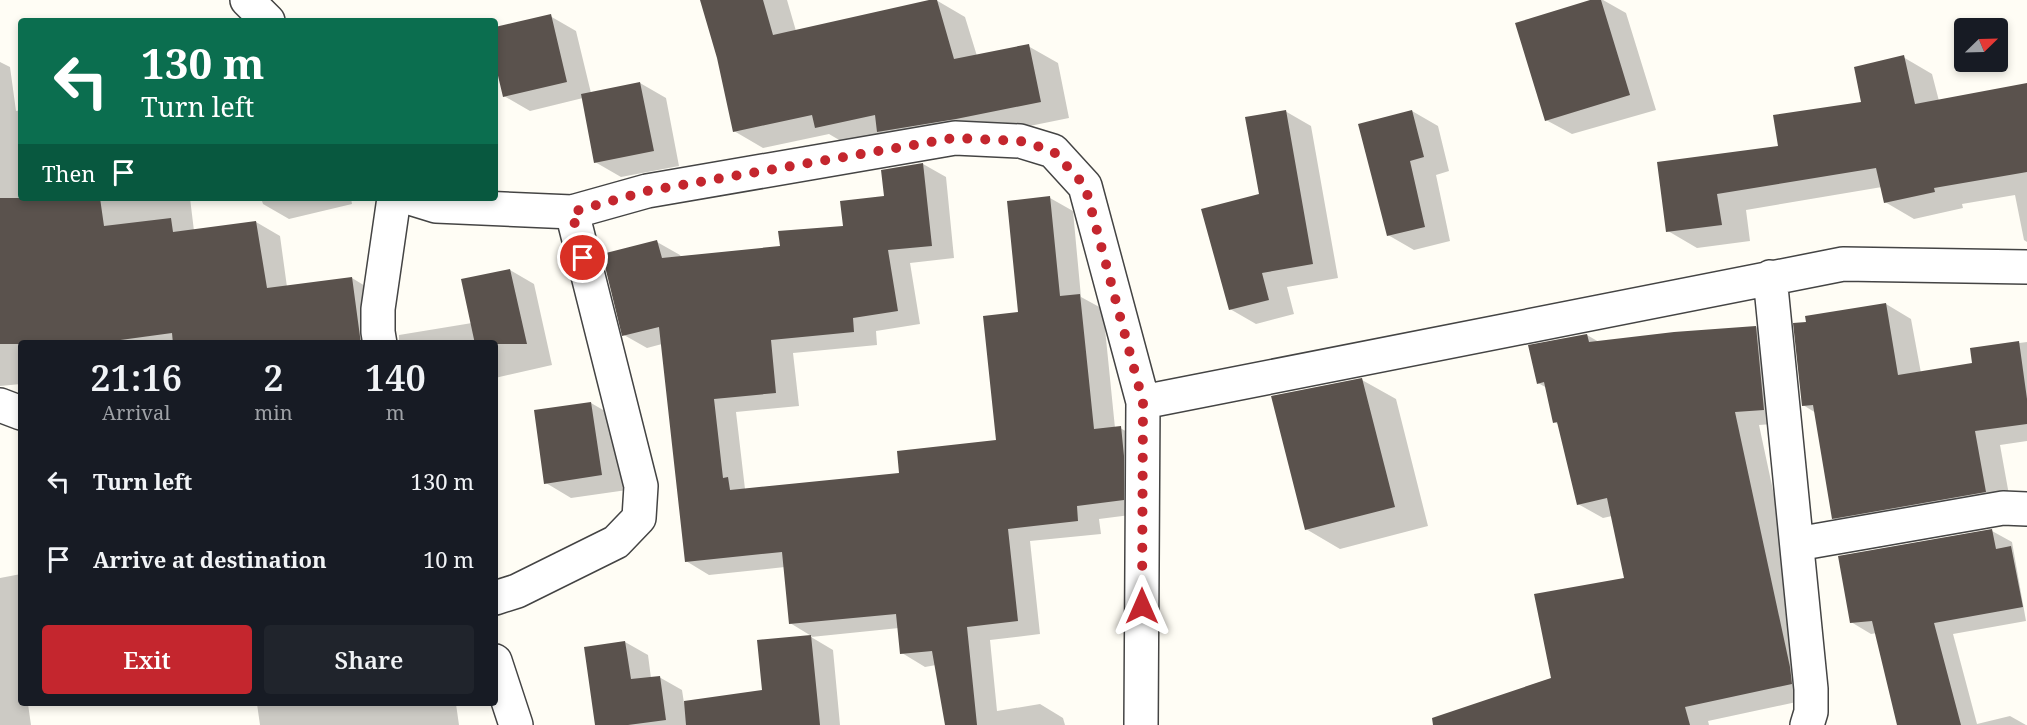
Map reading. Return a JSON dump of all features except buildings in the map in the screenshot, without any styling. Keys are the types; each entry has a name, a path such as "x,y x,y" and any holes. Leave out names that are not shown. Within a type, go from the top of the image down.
{"street":[{"path":"247,0 265,18"},
{"path":"420,201 436,206 572,212 647,191 954,138 1020,141 1053,151 1085,186 1143,402 1141,725"},
{"path":"380,340 378,309 394,201"},
{"path":"498,597 527,586 616,542 639,518 641,486 572,212"},
{"path":"1143,402 1843,264 2027,267"},
{"path":"1770,277 1811,689 1811,712 1807,725"},
{"path":"0,405 18,411"},
{"path":"1797,544 2003,507 2027,509"},
{"path":"498,670 516,725"}],"route":[{"path":"583,258 572,212 647,191 954,138 1020,141 1053,151 1085,186 1143,402 1142,606"}]}
